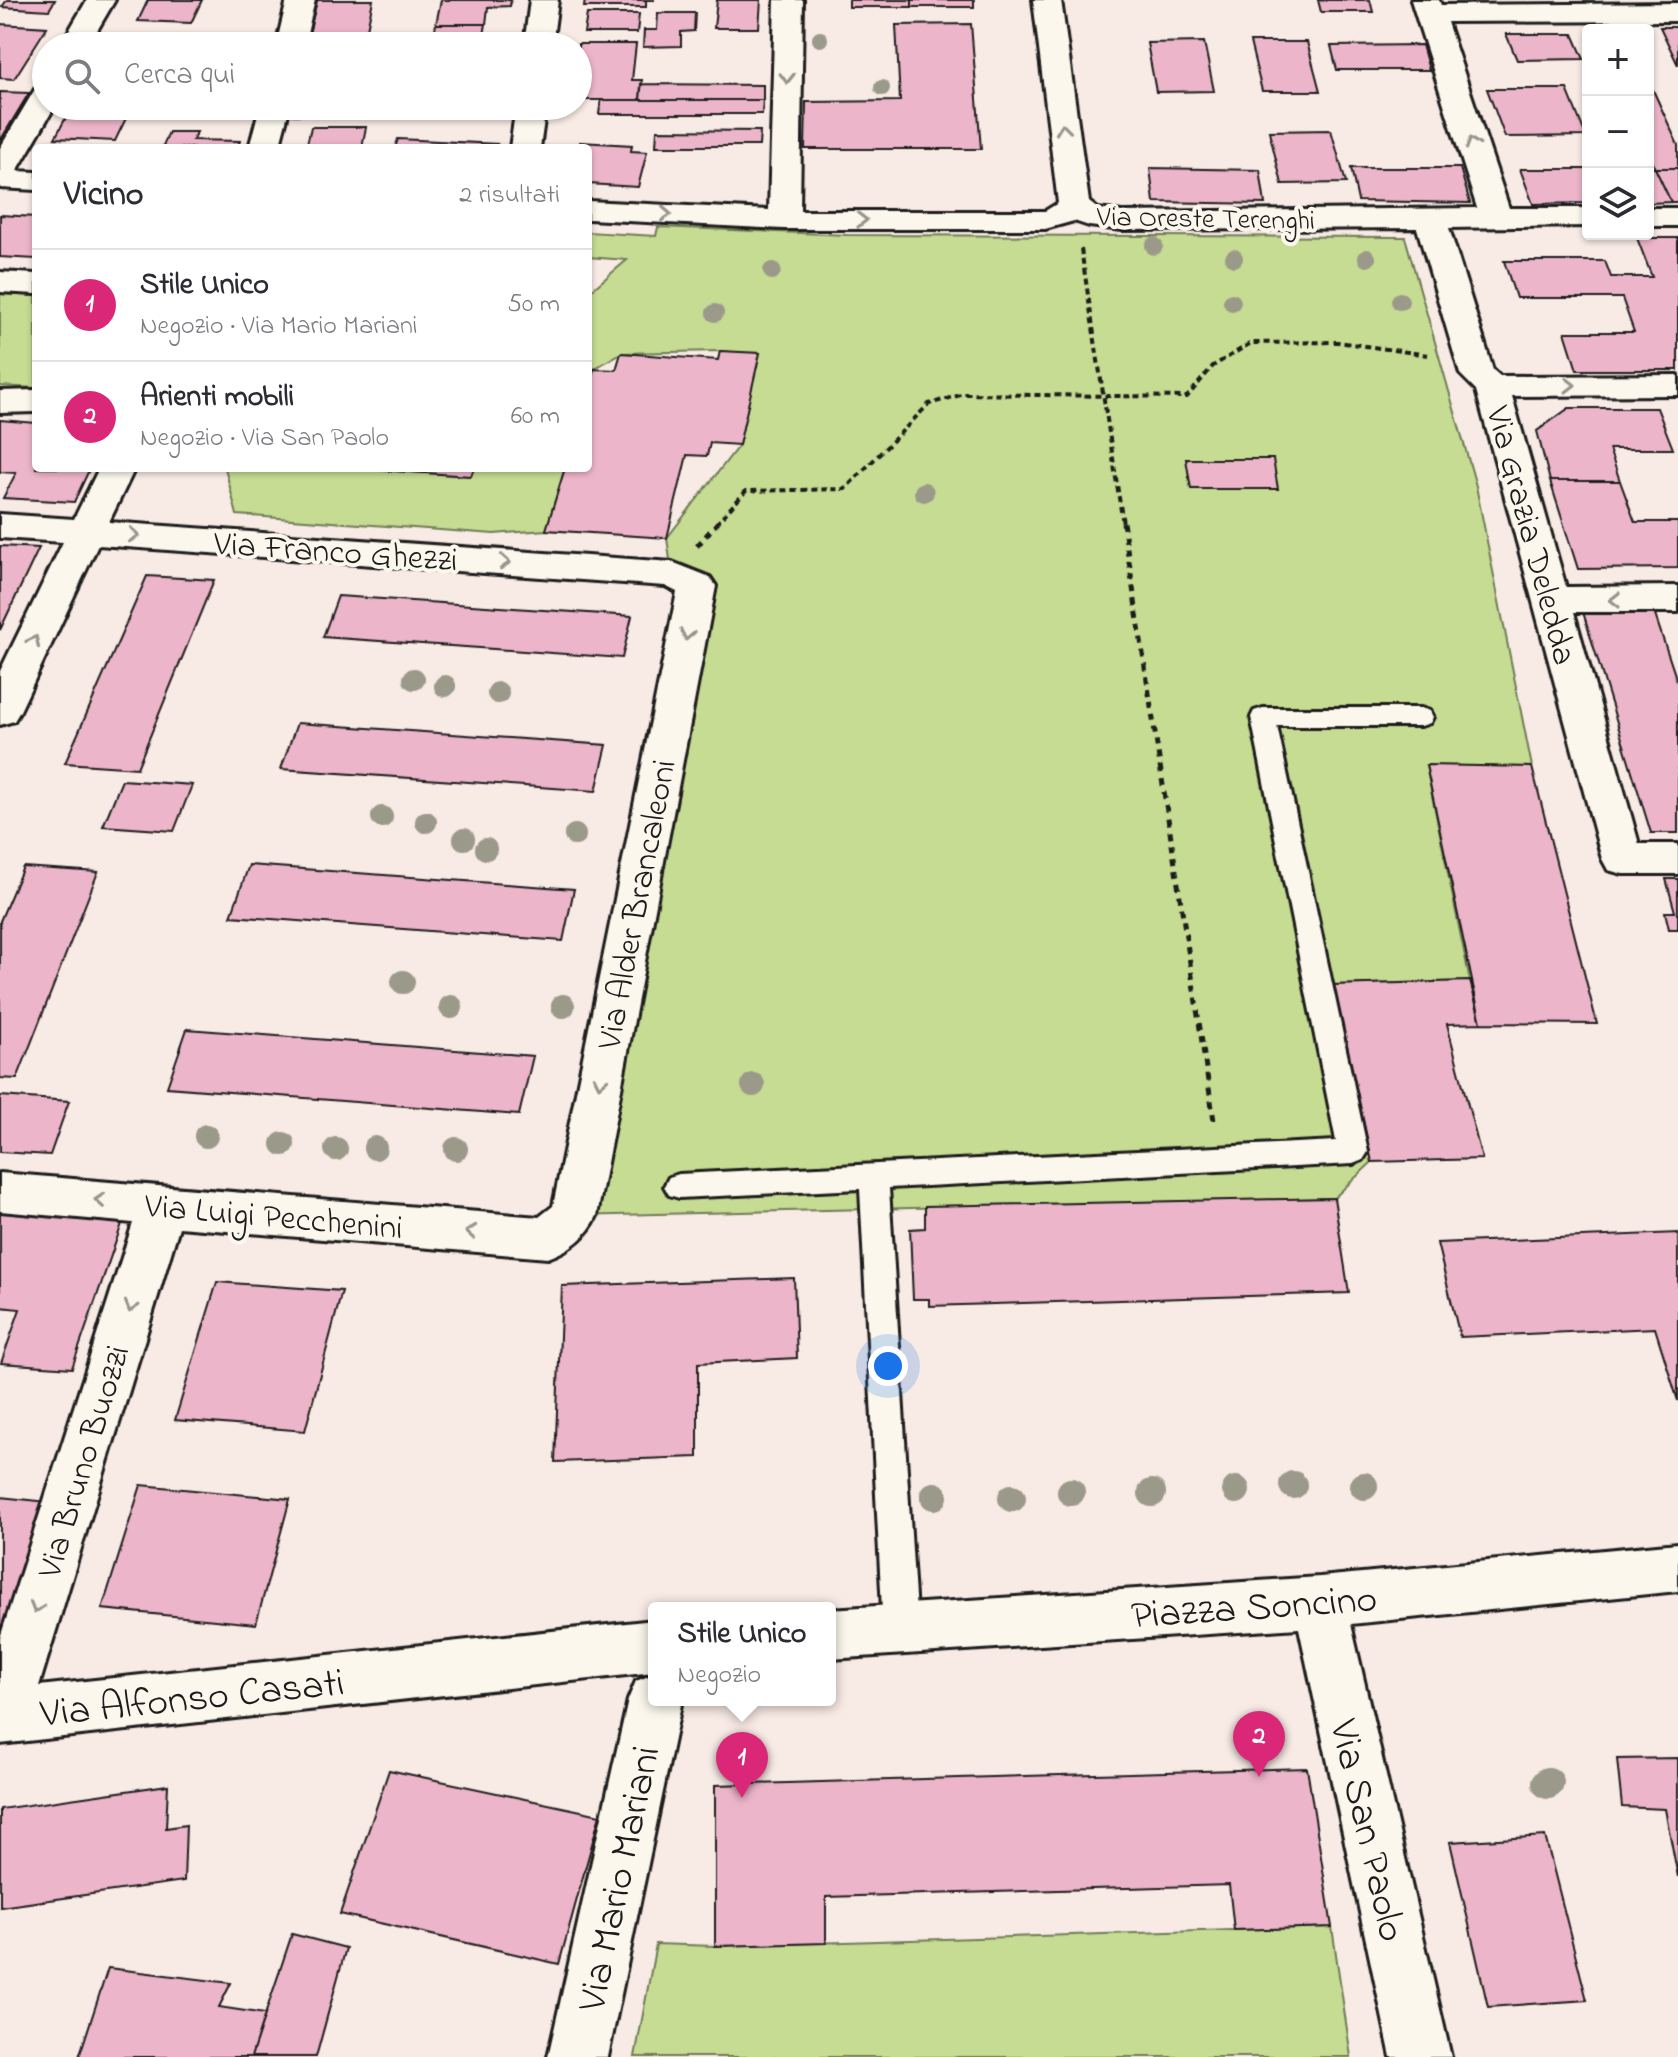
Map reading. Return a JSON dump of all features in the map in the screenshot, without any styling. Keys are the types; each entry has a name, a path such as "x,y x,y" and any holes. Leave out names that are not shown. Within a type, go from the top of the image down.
{"street":[{"path":"82,32 101,0"},
{"path":"293,32 301,0"},
{"path":"540,32 544,0"},
{"path":"784,220 789,0"},
{"path":"1047,0 1074,206"},
{"path":"1496,217 1428,7 1678,12"},
{"path":"32,120 0,176 32,180"},
{"path":"265,144 271,120"},
{"path":"526,144 529,120"},
{"name":"Via Oreste Terenghi","path":"592,210 784,220 1045,220 1060,217 1074,206 1089,217 1122,221 1582,217"},
{"name":"Via Grazia Deledda","path":"1430,217 1482,373 1551,600 1623,859 1678,859"},
{"path":"1654,217 1678,217"},
{"path":"0,282 32,284"},
{"path":"1482,373 1678,385"},
{"path":"0,402 32,401"},
{"path":"0,711 115,472"},
{"name":"Via Franco Ghezzi","path":"0,526 672,574"},
{"name":"Via Alder Brancaleoni","path":"548,1238 574,1216 697,586 672,574"},
{"path":"1551,600 1678,599"},
{"name":"Via Luigi Pecchenini","path":"0,1192 548,1238"},
{"name":"Via Bruno Buozzi","path":"1,1717 162,1206"},
{"name":"Piazza Soncino","path":"836,1634 1320,1602 1678,1567"},
{"name":"Via San Paolo","path":"1320,1602 1421,2057"},
{"name":"Via Alfonso Casati","path":"1,1717 648,1647"},
{"name":"Via Mario Mariani","path":"578,2057 654,1706"}],"lane":[{"path":"679,1186 1353,1152 1263,717 1421,717"},
{"path":"874,1176 900,1629"}],"path":[{"path":"1081,247 1220,1158"},
{"path":"672,574 746,491 845,489 929,404 964,394 1187,397 1213,366 1251,343 1338,342 1482,373"}],"green space":[{"path":"658,227 847,235 1405,237 1476,486 1532,767 1426,766 1470,981 1334,985 1372,1162 1334,1198 574,1216 675,596 667,538 739,445 759,354 720,351 621,353 594,369 592,375 592,290 627,260 592,257 592,232 656,236"},
{"path":"0,294 32,296 32,388 0,386"},
{"path":"226,472 410,472 471,476 472,472 564,472 546,530 494,534 237,515"},
{"path":"1332,1927 1351,2057 635,2057 656,1944 715,1946"}],"building":[{"path":"7,0 55,0 49,10 2,7"},
{"path":"148,0 202,0 191,23 138,21"},
{"path":"317,0 373,0 366,32 309,32"},
{"path":"441,0 511,0 510,6 488,7 486,24 436,24"},
{"path":"585,0 646,0 646,7 584,7"},
{"path":"717,0 761,0 759,28 714,28"},
{"path":"849,0 912,0 912,7 849,7"},
{"path":"912,0 974,0 974,7 912,7"},
{"path":"1318,0 1370,0 1373,12 1321,12"},
{"path":"658,13 695,13 694,31 681,32 681,46 643,47 644,30 657,30"},
{"path":"587,14 639,14 637,33 584,32"},
{"path":"1590,20 1621,20 1623,24 1592,24"},
{"path":"0,24 47,27 44,32 32,32 32,51 14,79 0,78"},
{"path":"436,24 486,24 485,32 435,32"},
{"path":"971,24 981,149 805,149 806,102 900,101 896,25"},
{"path":"1660,27 1678,27 1678,65"},
{"path":"1506,34 1573,34 1582,54 1582,59 1517,60"},
{"path":"1204,42 1214,91 1156,92 1147,43"},
{"path":"1250,42 1307,42 1320,91 1262,91"},
{"path":"592,44 636,44 632,80 642,80 640,100 592,100"},
{"path":"1422,45 1429,70 1337,70 1331,46"},
{"path":"641,84 763,85 763,100 640,100"},
{"path":"1487,89 1567,89 1582,126 1582,136 1505,137"},
{"path":"0,92 29,93 0,141"},
{"path":"1654,92 1678,145 1678,168 1655,168"},
{"path":"601,100 763,100 762,114 599,114"},
{"path":"65,120 125,120 115,141 55,138"},
{"path":"311,127 366,127 363,144 307,144"},
{"path":"657,130 760,131 759,146 656,146"},
{"path":"1331,130 1346,183 1282,184 1269,131"},
{"path":"169,132 197,132 193,140 240,141 239,144 164,144"},
{"path":"398,139 497,144 396,144"},
{"path":"580,142 632,145 631,151 647,152 638,187 592,184 592,144"},
{"path":"1150,168 1260,170 1265,204 1154,202"},
{"path":"1351,168 1460,168 1470,203 1358,201"},
{"path":"1654,168 1655,168 1671,202 1654,203"},
{"path":"1655,168 1678,168 1678,202 1671,202"},
{"path":"1520,169 1582,169 1582,203 1533,204"},
{"path":"0,215 32,217 32,259 0,257"},
{"path":"1678,238 1678,370 1577,370 1565,332 1634,332 1622,298 1516,298 1504,261 1605,261 1611,277 1652,277 1638,240"},
{"path":"720,351 760,353 739,445 710,443 707,456 687,455 667,538 546,530 564,472 592,472 594,369 616,370 621,353 718,360"},
{"path":"1569,408 1657,408 1673,449 1609,449 1620,481 1550,481 1537,431"},
{"path":"0,420 32,423 32,472 88,472 74,502 3,498 16,473 0,472"},
{"path":"1186,459 1273,459 1278,489 1191,489"},
{"path":"410,472 472,472 471,476"},
{"path":"1550,481 1620,481 1635,522 1678,522 1678,568 1578,569"},
{"path":"0,546 39,548 0,630"},
{"path":"147,576 214,580 137,768 65,763"},
{"path":"338,596 632,616 622,658 323,637"},
{"path":"1583,612 1654,612 1678,684 1678,833 1651,833"},
{"path":"297,723 607,745 596,791 281,769"},
{"path":"1426,765 1532,767 1597,1024 1481,1023"},
{"path":"122,780 192,785 174,831 103,826"},
{"path":"249,865 574,889 563,941 231,916"},
{"path":"23,867 98,872 17,1079 0,1078 0,921"},
{"path":"1666,879 1678,879 1678,929 1669,929 1665,912 1675,912"},
{"path":"1470,981 1481,1023 1447,1024 1482,1159 1372,1162 1333,985"},
{"path":"187,1029 533,1056 519,1115 167,1087"},
{"path":"0,1096 69,1101 50,1155 0,1152"},
{"path":"1334,1198 1349,1293 929,1306 929,1299 913,1299 910,1229 925,1228 925,1206"},
{"path":"0,1209 124,1218 72,1368 1,1363 20,1309 0,1307"},
{"path":"1678,1233 1678,1401 1655,1328 1460,1337 1437,1243"},
{"path":"794,1278 797,1358 698,1363 698,1457 555,1462 562,1286"},
{"path":"217,1282 342,1291 305,1431 175,1420"},
{"path":"141,1485 290,1499 256,1624 102,1609"},
{"path":"0,1497 49,1502 0,1642"},
{"path":"1678,1758 1678,1877 1665,1809 1622,1807 1617,1759"},
{"path":"1307,1768 1332,1927 1234,1930 1229,1885 826,1897 826,1943 715,1946 715,1785"},
{"path":"389,1770 600,1815 559,1964 340,1914"},
{"path":"168,1785 166,1828 186,1825 184,1881 0,1907 0,1809"},
{"path":"1545,1836 1587,2000 1488,2007 1450,1842"},
{"path":"292,1934 346,1948 316,2057 251,2057"},
{"path":"108,1968 231,1983 219,2007 265,2014 251,2057 79,2057"}],"place":[{"name":"Arienti mobili","path":"1259,1777"},
{"name":"Stile Unico","path":"742,1798"}]}
